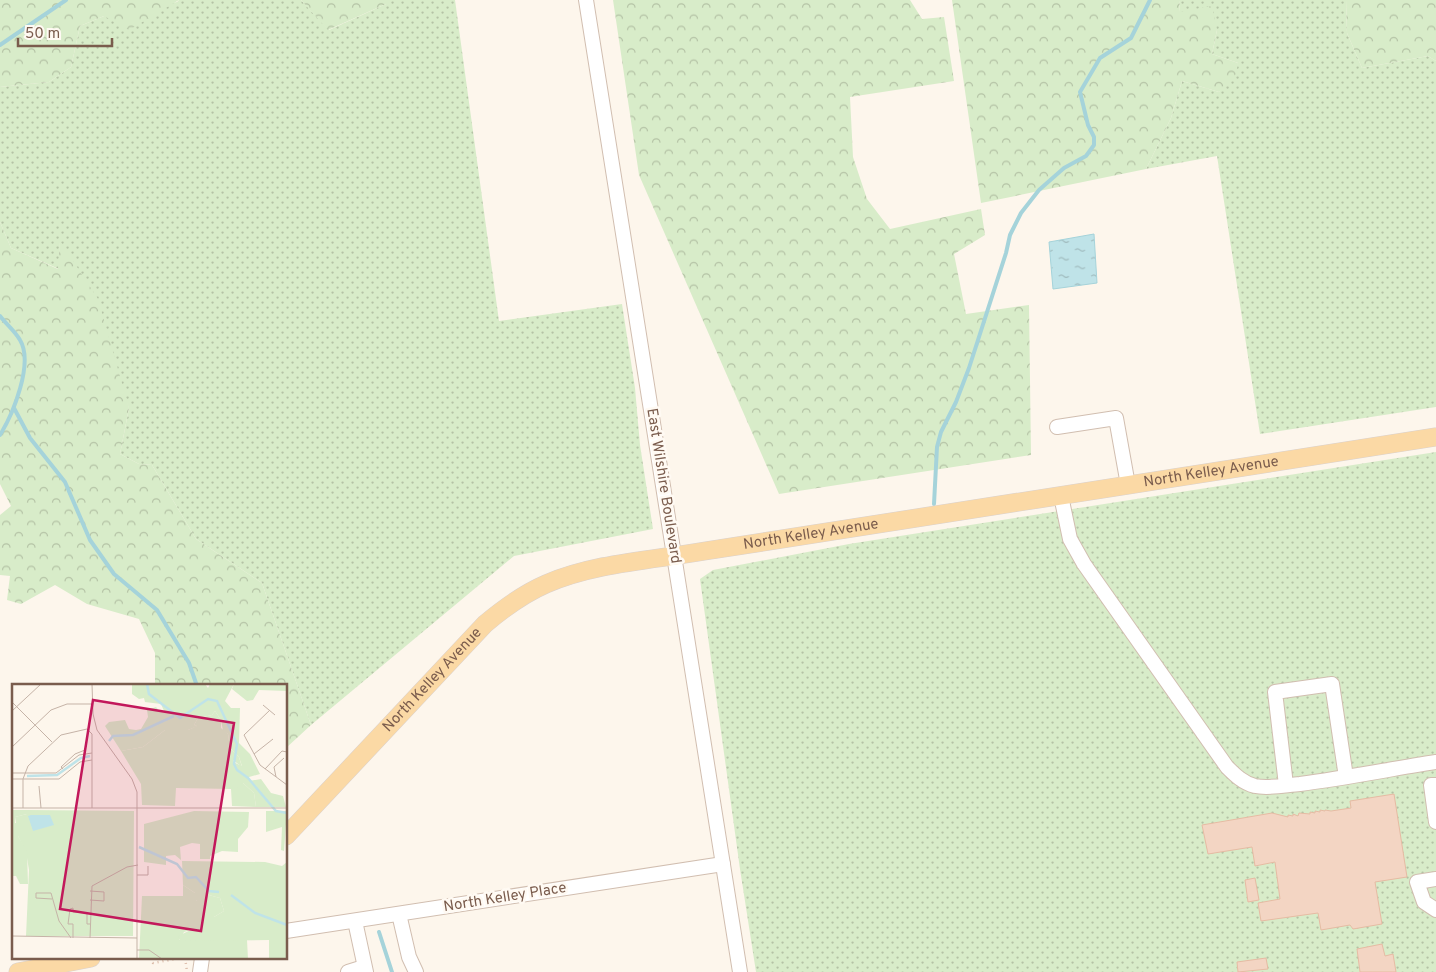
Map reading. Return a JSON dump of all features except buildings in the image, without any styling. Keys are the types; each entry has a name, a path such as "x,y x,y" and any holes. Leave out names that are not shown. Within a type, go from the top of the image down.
{"main road":[{"name":"North Kelley Avenue","path":"288,834 467,642 500,611 521,596 570,575 674,556 1436,437"},
{"path":"23,972 82,960"}],"street":[{"name":"East Wilshire Boulevard","path":"586,0 740,972"},
{"path":"1057,427 1116,418 1128,485"},
{"path":"1061,496 1070,539 1084,564 1226,767 1236,776 1256,786 1286,785 1436,762"},
{"path":"1286,785 1275,692 1332,684 1346,777"},
{"path":"1436,785 1431,785 1436,822"},
{"name":"North Kelley Place","path":"288,931 723,864"},
{"path":"1436,879 1417,882 1424,902 1436,910"},
{"path":"399,914 408,957 416,972"},
{"path":"348,972 365,969 355,921"}],"path":[{"path":"152,960 153,963 171,960"}],"green space":[{"path":"0,0 179,0 129,30 104,16 80,26 71,67 49,82 0,87"},
{"path":"179,0 301,0 329,30 386,4 386,0 455,0 499,321 622,304 653,529 514,556 311,725 262,583 196,539 152,465 139,464 120,454 129,408 60,242 59,269 11,248 0,222 0,87 49,82 71,67 80,26 104,16 177,2"},
{"path":"301,0 386,0 386,4 328,30"},
{"path":"613,0 910,0 922,19 944,17 954,81 850,97 853,157 867,199 890,229 981,209 985,235 954,254 966,314 1029,305 1031,455 779,494 639,175"},
{"path":"952,0 1180,0 1179,12 1212,6 1217,30 1212,54 1238,63 1236,74 1219,92 1182,81 1171,118 1146,169 981,203"},
{"path":"1180,0 1346,0 1347,33 1362,68 1428,56 1436,61 1436,407 1260,434 1217,156 1146,169 1171,118 1182,81 1219,92 1238,63 1212,54 1217,30 1179,12"},
{"path":"1346,0 1436,0 1436,61 1428,56 1362,68 1347,33"},
{"path":"0,222 11,248 58,269 60,241 98,299 129,408 120,454 139,464 152,465 196,539 262,583 311,725 288,746 288,684 155,684 155,653 139,619 87,604 55,585 21,604 7,600 10,576 0,575 0,515 11,506 0,484"},
{"path":"1436,452 1436,972 756,972 700,579 713,570 849,544"}],"water":[{"path":"1094,234 1097,283 1053,289 1049,242"}],"waterway":[{"path":"0,45 66,0"},
{"path":"934,504 937,447 941,432 956,402 969,368 1010,235 1021,213 1039,190 1064,168 1086,156 1094,145 1094,137 1088,125 1080,92 1100,58 1131,38 1150,0"},
{"path":"0,316 20,340 24,350 25,362 16,402 0,435"},
{"path":"14,408 30,438 65,482 90,540 114,574 157,610 189,663 196,684"},
{"path":"379,932 392,972"}]}
